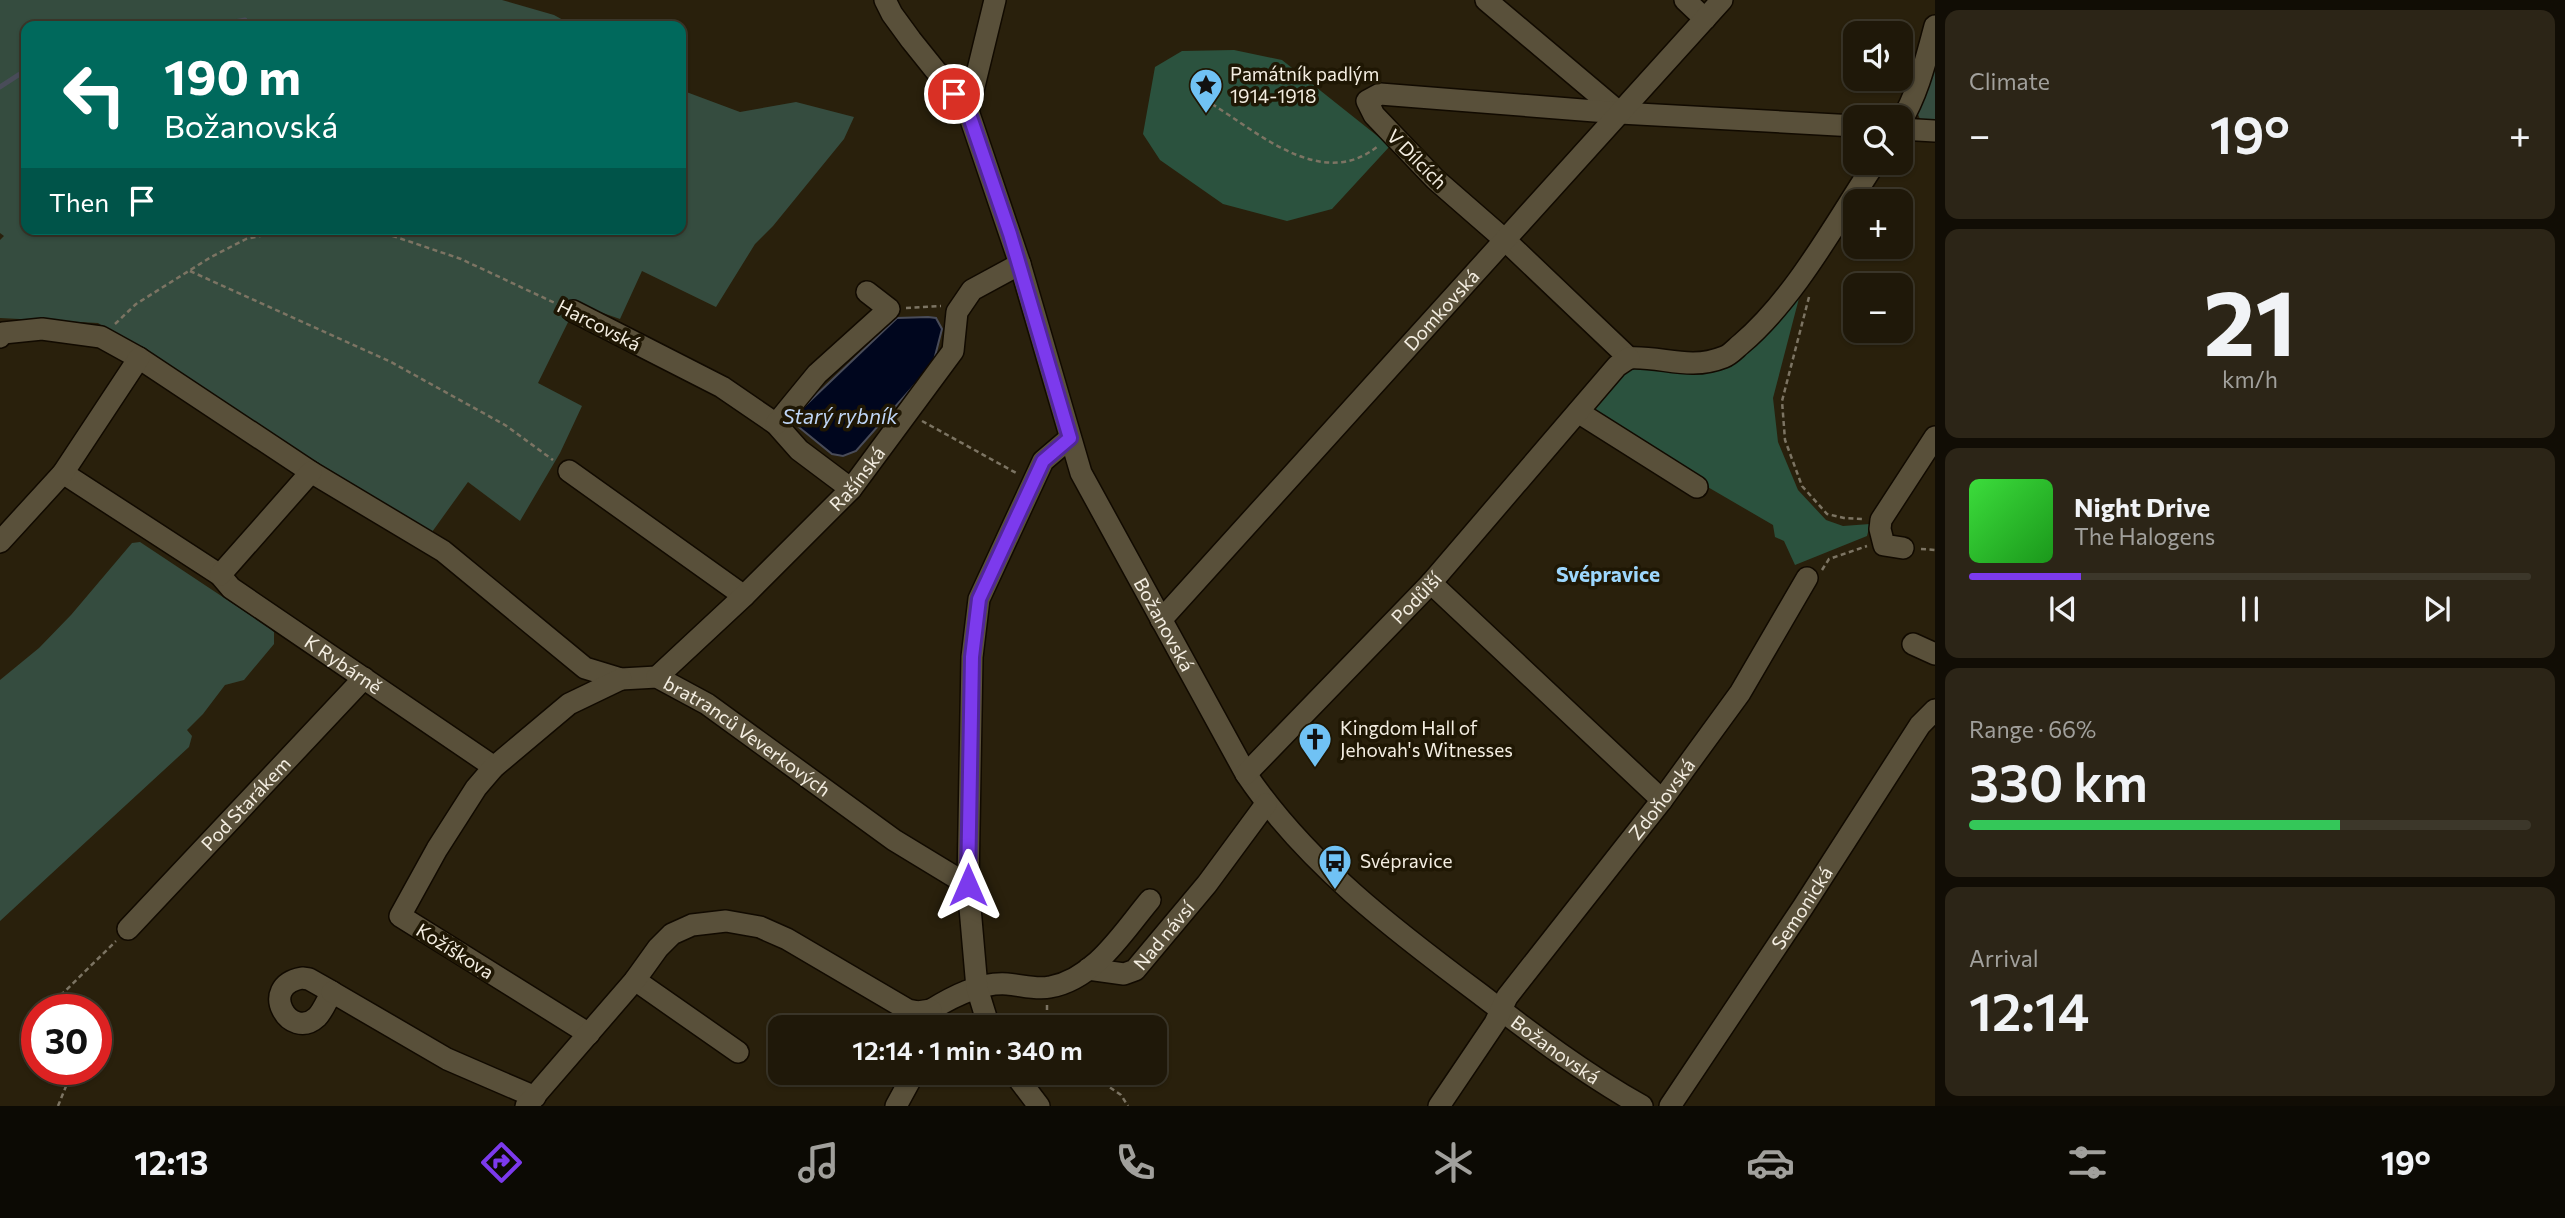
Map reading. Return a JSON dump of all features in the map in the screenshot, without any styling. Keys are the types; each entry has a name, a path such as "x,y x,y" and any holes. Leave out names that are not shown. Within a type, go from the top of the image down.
{"street":[{"name":"Božanovská","path":"885,0 911,40 968,111 1020,264 1081,473 1246,774 1266,804 1356,897 1412,943 1501,1010 1642,1106"},
{"path":"968,111 995,0"},
{"path":"1486,0 1620,113 1843,125"},
{"path":"1685,0 1705,19"},
{"name":"Domkovská","path":"1161,620 1723,0"},
{"path":"1911,105 1935,26"},
{"name":"V Dílcích","path":"1620,113 1380,94 1367,101 1392,134 1435,179 1505,240 1629,358"},
{"path":"1913,130 1935,131"},
{"path":"1629,358 1646,357 1688,365 1726,357 1758,330 1811,260 1867,175"},
{"path":"957,312 972,290 1020,264"},
{"path":"776,424 817,374 889,309 867,292"},
{"name":"Harcovská","path":"573,311 722,387 776,424 799,450 851,489"},
{"name":"Rašínská","path":"657,677 744,596 851,489 953,351 957,312"},
{"path":"0,337 3,333 42,329 101,337"},
{"name":"bratranců Veverkových","path":"101,337 139,358 311,472 443,551 585,668 621,678 657,677 706,704 894,840 968,885"},
{"path":"0,542 63,473 139,358"},
{"name":"Podůlší","path":"1246,774 1432,583 1617,366 1629,358"},
{"path":"1578,412 1698,487"},
{"path":"986,1015 978,988 968,885 972,657 979,599 1043,461 1070,438"},
{"path":"1894,547 1880,529 1881,520 1935,438"},
{"path":"569,471 744,596"},
{"path":"220,575 311,472"},
{"name":"K Rybárně","path":"63,473 220,575 231,588 494,767"},
{"name":"Zdoňovská","path":"1439,1106 1495,1023 1507,997 1662,800 1740,693 1807,578"},
{"path":"1432,583 1662,800"},
{"path":"1913,644 1935,654"},
{"name":"Pod Starákem","path":"128,929 364,677"},
{"path":"494,767 569,704 621,678"},
{"name":"Semonická","path":"1670,1106 1796,918 1920,725 1935,710"},
{"name":"Kožíškova","path":"494,767 475,788 400,916 589,1034"},
{"name":"Nad návsí","path":"1088,970 1124,974 1135,970 1207,884 1266,804"},
{"path":"934,1015 948,1000 978,988 1004,984 1048,988 1064,983 1088,970 1150,900"},
{"path":"332,992 447,1059 531,1101 635,981 658,948 672,934 692,925 726,921 760,927 787,939 908,1010 923,1015"},
{"path":"635,981 738,1052"},
{"path":"896,1106 907,1085"},
{"path":"1023,1085 1039,1106"}],"path":[{"path":"1212,104 1296,156 1318,163 1344,163 1373,150 1392,134"},
{"path":"101,337 136,304 211,257 247,239 266,235"},
{"name":"Harcovská","path":"382,235 393,236 461,259 573,311"},
{"path":"1811,260 1814,273 1806,313 1782,401 1785,440 1802,486 1827,514 1843,518 1881,520"},
{"path":"190,271 391,362 505,425 569,471"},
{"path":"889,309 940,306 957,312"},
{"path":"907,412 1033,482"},
{"path":"1825,565 1829,559 1867,545 1894,547"},
{"path":"62,994 128,929"},
{"path":"58,1106 67,1085"},
{"path":"1106,1085 1121,1095 1128,1106"}],"green space":[{"path":"0,0 502,0 554,15 565,21 21,21 21,235 686,235 686,92 740,112 796,102 854,117 844,139 755,244 716,307 642,271 620,319 577,304 538,383 582,406 560,453 520,521 468,482 432,532 238,414 98,323 0,318 0,240 4,236 0,233"},
{"path":"1234,50 1282,60 1390,146 1332,209 1287,221 1223,204 1160,160 1143,134 1155,67 1182,51"},
{"path":"1935,53 1935,127 1922,124 1917,112"},
{"path":"1804,279 1773,398 1778,442 1798,490 1826,520 1843,526 1870,524 1867,536 1795,565 1784,541 1775,537 1773,525 1627,440 1587,412 1621,370 1637,363 1728,366"},
{"path":"140,542 268,627 274,632 274,644 244,680 225,685 187,730 192,736 189,747 0,921 0,680 39,648 71,615 132,543"}],"water":[{"name":"Starý rybník","path":"897,318 936,318 942,329 933,364 856,451 843,456 832,454 790,420"}],"waterway":[{"path":"240,21 245,20"},
{"path":"0,87 21,73"}],"place":[{"name":"Památník padlým 1914-1918","path":"1206,115"},
{"name":"Kingdom Hall of Jehovah's Witnesses","path":"1315,769"},
{"name":"Svépravice","path":"1335,891"}],"district":[{"name":"Svépravice","path":"1608,575"}],"route":[{"path":"954,94 968,111 1010,234 1070,438 1043,461 979,599 972,657 968,885"}]}
